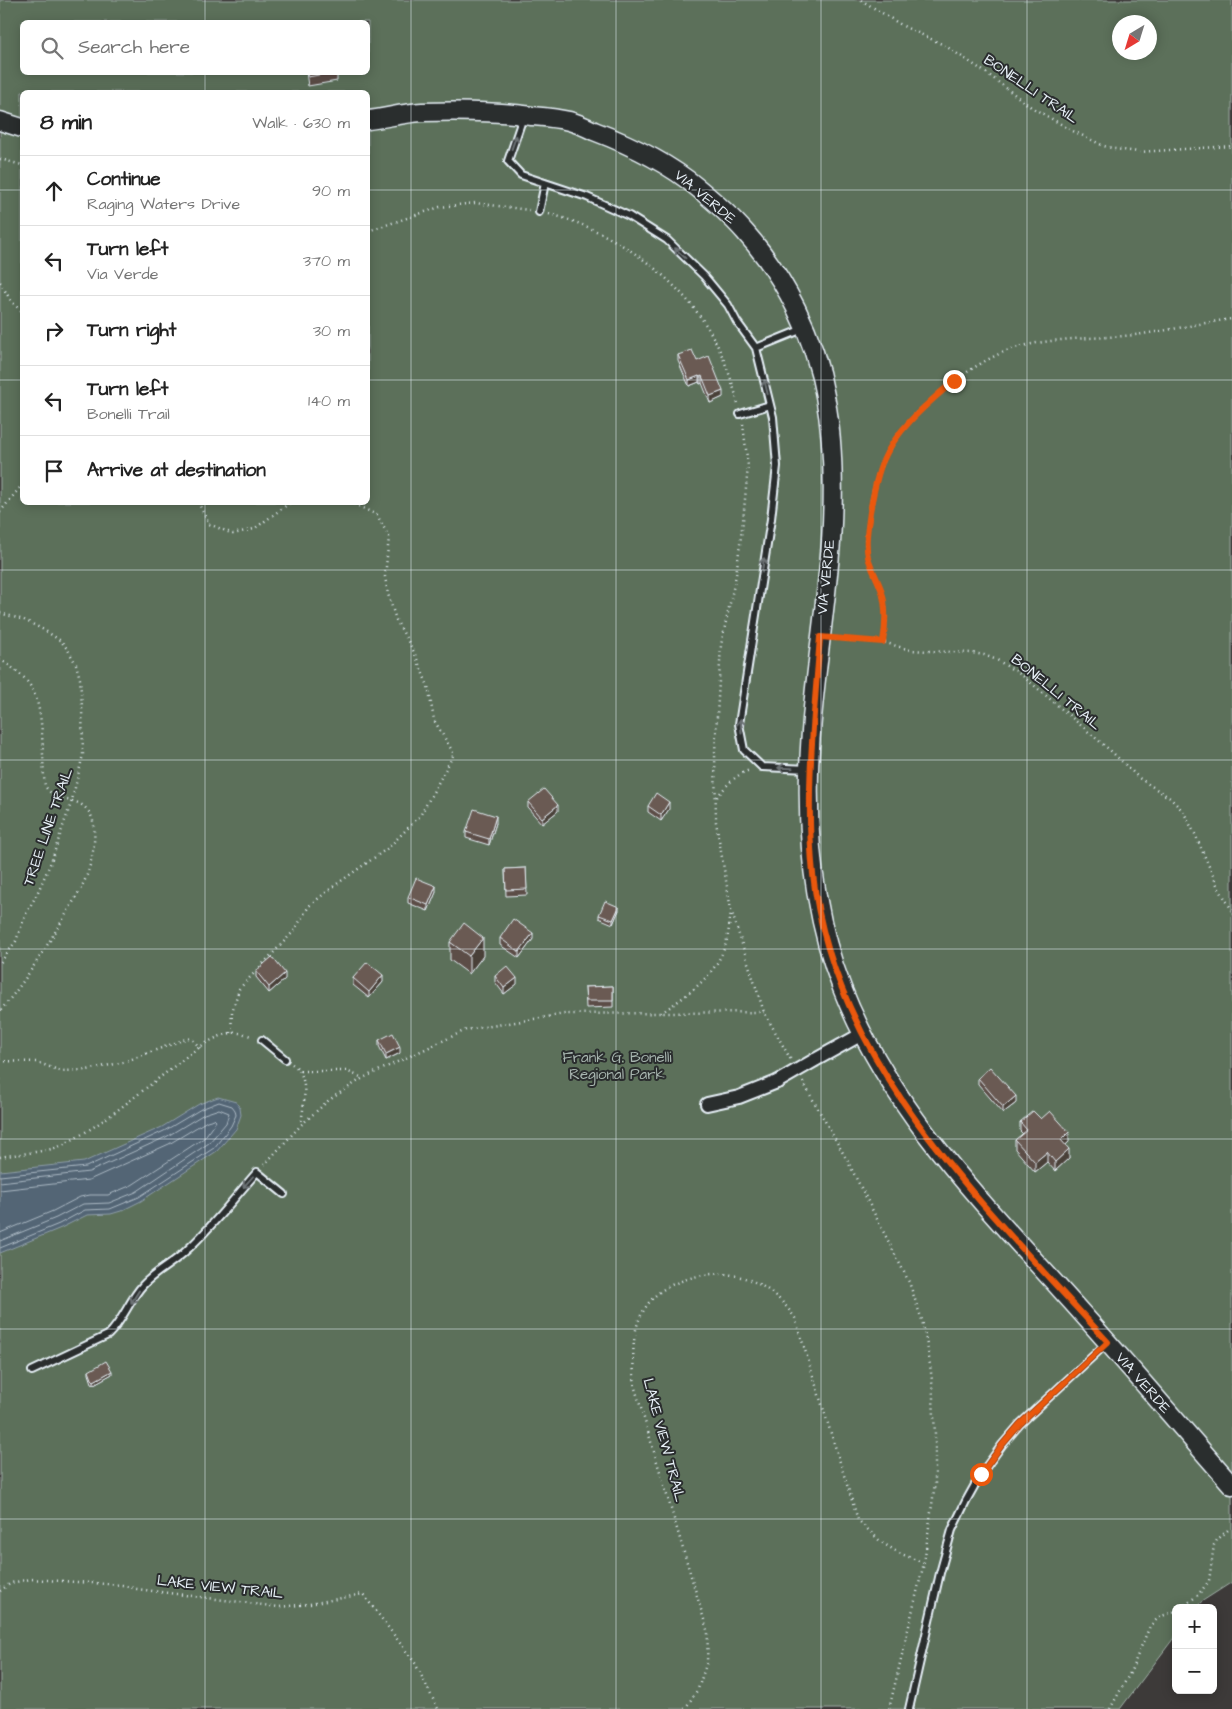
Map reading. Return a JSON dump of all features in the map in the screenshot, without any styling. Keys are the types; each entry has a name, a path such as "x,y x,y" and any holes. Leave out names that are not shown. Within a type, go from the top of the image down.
{"main road":[{"name":"VIA VERDE","path":"370,120 418,112 498,113 568,121 622,142 657,160 687,179 720,206 747,234 774,270 805,329 825,393 830,436 831,542 820,637 809,769 809,808 813,875 824,936 842,988 862,1034 892,1085 908,1110 959,1176 1108,1342 1232,1485"},
{"path":"0,124 20,128"}],"street":[{"path":"707,1104 739,1097 777,1082 862,1034"}],"lane":[{"path":"524,115 508,161 521,175 587,197 629,216 667,240 704,276 728,305 737,322 756,348 773,417 777,466 771,519 740,724 744,750 762,767 809,769"},
{"path":"539,212 545,183"},
{"path":"756,348 805,329"},
{"path":"740,414 770,405"},
{"path":"262,1040 285,1058"},
{"path":"32,1371 108,1335 116,1327 141,1286 188,1249 258,1172 284,1194"},
{"path":"909,1709 940,1573 952,1530 966,1501 981,1474 1020,1424 1108,1342"}],"path":[{"name":"BONELLI TRAIL","path":"861,0 903,26 944,45 1032,106 1073,131 1104,146 1116,150 1139,152 1232,146"},
{"path":"0,159 20,165"},
{"path":"370,230 440,207 474,203 523,208 567,219 608,236 637,254 682,294 709,330 733,385 745,432 748,466 744,521 736,575 721,645 715,752 716,822 732,910 764,1012 792,1062"},
{"path":"0,282 11,301 20,310"},
{"path":"883,642 886,623 884,600 872,570 867,550 871,507 878,473 886,455 898,436 922,410 972,368 993,356 1015,348 1060,340 1142,334 1232,319"},
{"path":"0,512 20,487"},
{"path":"200,505 209,524 233,534 254,529 287,505"},
{"path":"231,1033 232,1012 239,989 294,932 309,906 388,848 420,816 454,754 434,720 428,686 414,652 396,620 388,594 385,577 388,537 377,515 356,505"},
{"name":"TREE LINE TRAIL","path":"0,613 24,620 53,635 68,650 76,664 80,679 83,755 72,800 51,862 26,914 16,941 0,963"},
{"name":"BONELLI TRAIL","path":"820,637 883,642 910,650 972,653 984,655 1002,662 1023,676 1112,752 1139,778 1170,798 1183,811 1196,834 1218,887 1232,910"},
{"path":"0,659 22,676 30,686 35,697 39,716 45,786 50,794 60,800 72,800 90,813 94,830 94,852 88,874 66,915 34,966 0,1011"},
{"path":"716,798 729,783 743,772 762,767"},
{"path":"661,1013 693,990 713,969 725,946 732,910"},
{"path":"258,1172 301,1125 330,1100 363,1078 466,1030 565,1014 764,1012"},
{"path":"0,1157 57,1148 78,1137 200,1048 214,1040 231,1033 246,1034 262,1040"},
{"path":"0,1061 36,1062 61,1072 73,1072 124,1062 188,1038 193,1040 200,1048"},
{"path":"285,1058 300,1071 304,1093 301,1125"},
{"path":"300,1071 346,1072 363,1078"},
{"path":"802,1079 848,1162 909,1282 922,1320 932,1380 935,1483 924,1563 889,1709"},
{"name":"LAKE VIEW TRAIL","path":"685,1709 698,1689 707,1662 708,1633 635,1388 633,1361 634,1341 643,1310 655,1295 672,1284 692,1276 724,1273 758,1283 774,1293 785,1304 795,1318 858,1520 881,1542 899,1553 924,1563"},
{"path":"1186,1604 1198,1595 1209,1580 1214,1545 1228,1530"},
{"name":"LAKE VIEW TRAIL","path":"0,1591 11,1583 31,1578 122,1584 137,1589 279,1607 310,1604 363,1594 415,1663 438,1709"},
{"path":"1110,1709 1130,1673 1150,1626 1159,1617 1172,1612"}],"green space":[{"name":"Frank G. Bonelli Regional Park","path":"0,0 1232,0 1232,1582 1199,1604 1172,1604 1172,1640 1120,1709 0,1709"}],"water":[{"path":"218,1097 236,1102 240,1108 241,1115 236,1129 217,1151 141,1201 121,1211 111,1214 87,1215 61,1228 0,1253 0,1171 84,1162 162,1127 199,1104"}],"building":[{"path":"692,350 697,361 709,356 723,391 710,396 702,376 689,380 678,355"},
{"path":"544,789 558,805 542,818 528,802"},
{"path":"656,793 669,802 661,815 648,806"},
{"path":"474,809 496,816 489,839 466,832"},
{"path":"526,868 527,889 506,890 505,869"},
{"path":"416,878 436,886 428,905 408,897"},
{"path":"605,901 619,907 613,920 599,915"},
{"path":"513,919 533,933 519,952 500,938"},
{"path":"464,923 483,938 469,956 450,942"},
{"path":"272,957 285,973 269,987 256,971"},
{"path":"367,962 383,975 369,992 353,978"},
{"path":"507,966 517,978 504,988 495,976"},
{"path":"613,986 613,1001 586,1001 585,987"},
{"path":"393,1033 400,1047 386,1054 379,1040"},
{"path":"990,1067 1016,1096 1003,1107 978,1078"},
{"path":"1033,1111 1041,1119 1050,1111 1069,1132 1061,1140 1069,1149 1055,1162 1047,1152 1035,1162 1015,1140 1027,1130 1020,1122"},
{"path":"106,1361 112,1371 94,1381 89,1371"}],"route":[{"path":"954,381 907,425 891,446 878,473 868,525 867,550 872,570 884,600 886,623 883,642 820,637 809,769 809,808 813,875 824,936 842,988 862,1034 908,1110 959,1176 1108,1342 1020,1424 981,1474"}]}
